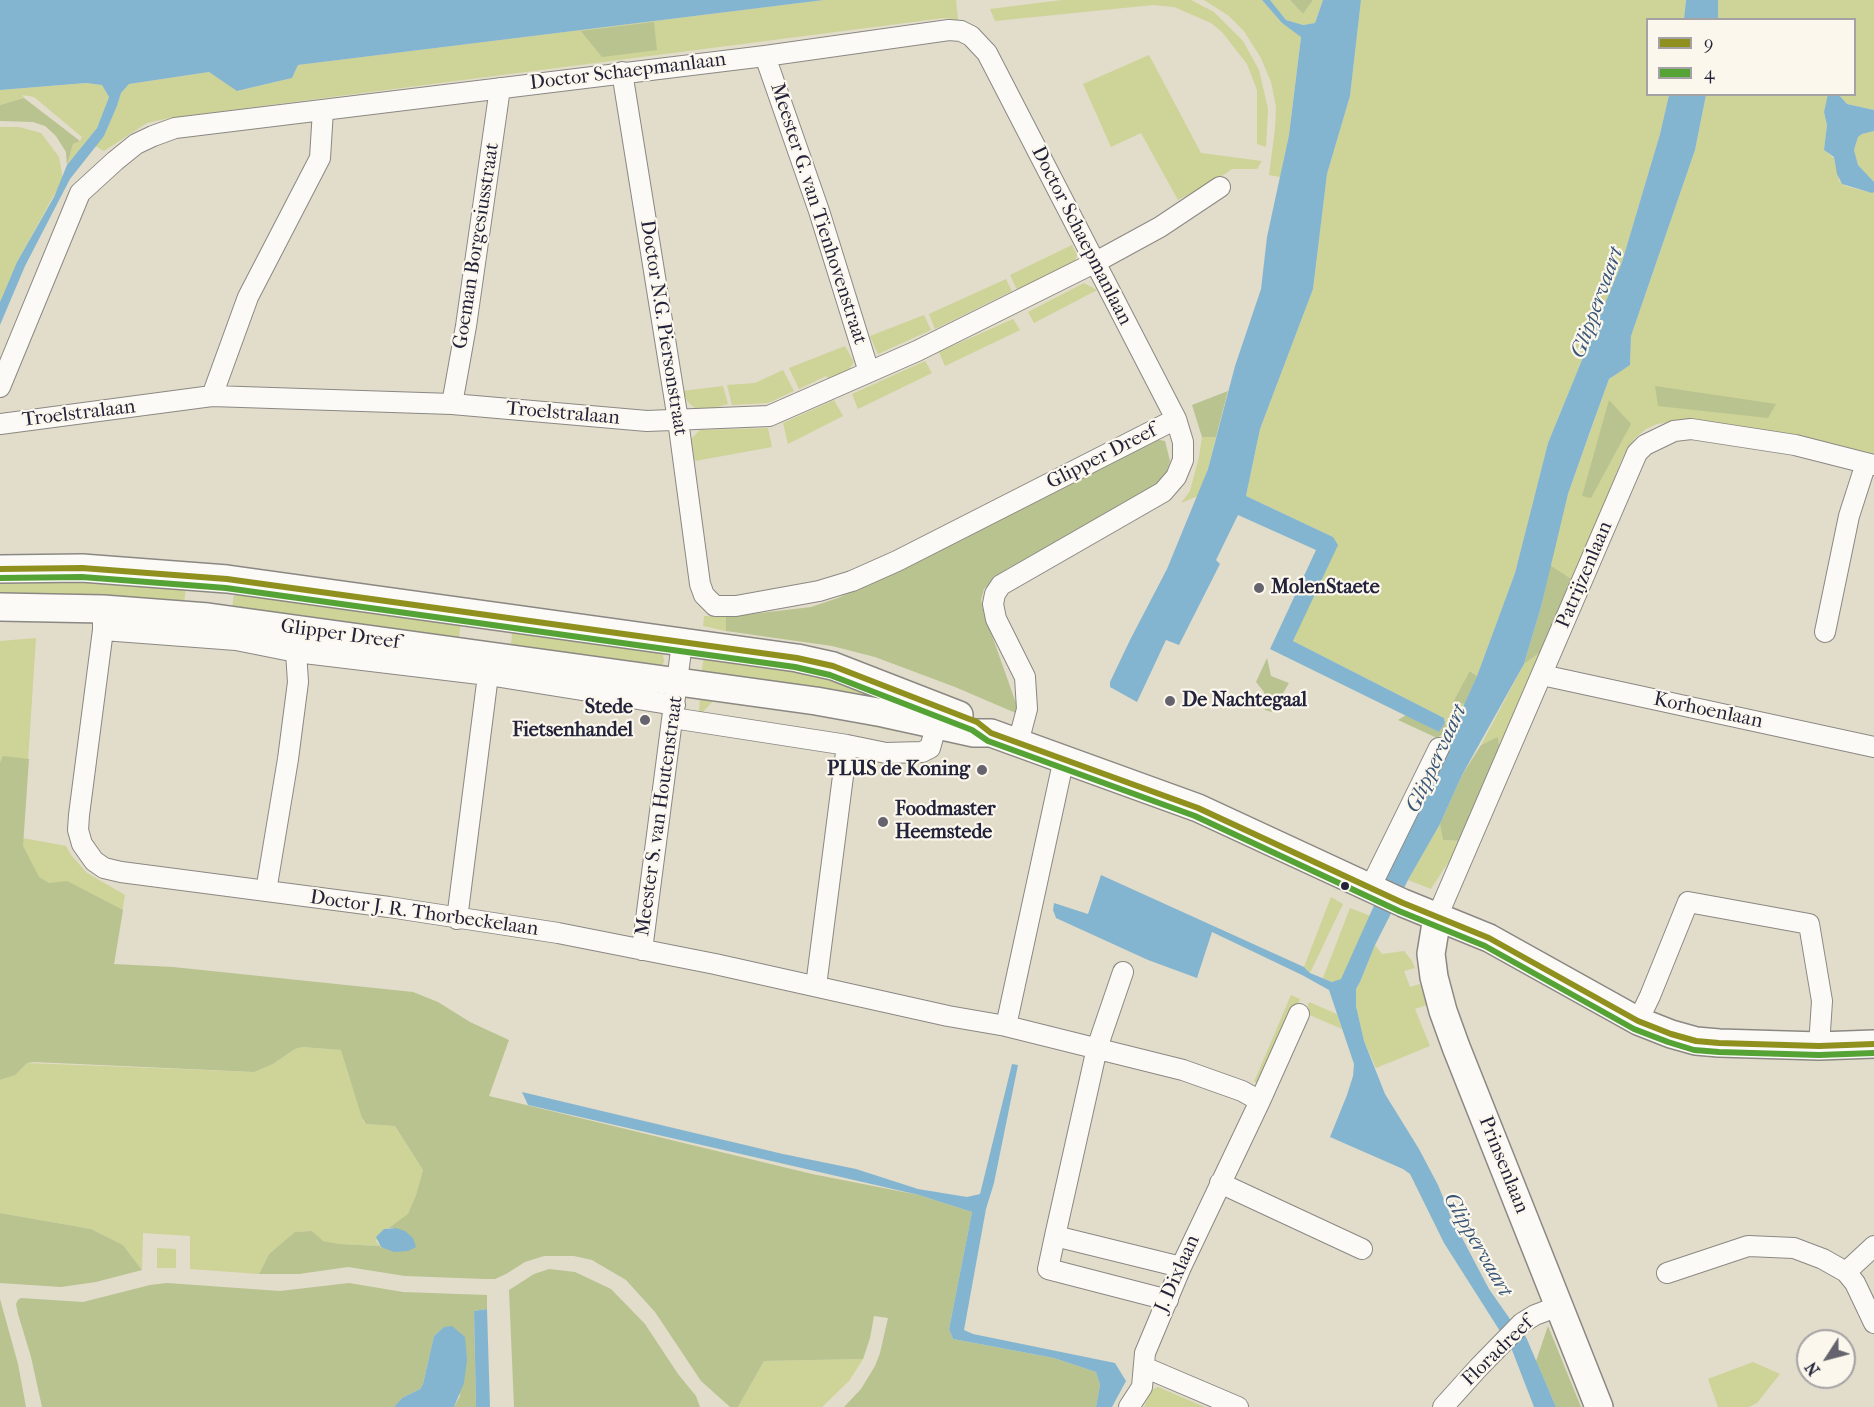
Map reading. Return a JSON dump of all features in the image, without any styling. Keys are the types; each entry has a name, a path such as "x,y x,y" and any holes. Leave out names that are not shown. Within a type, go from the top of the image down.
{"street":[{"name":"Doctor Schaepmanlaan","path":"0,387 80,193 136,144 175,128 765,56 949,30 961,31 971,36 987,53 1176,419"},
{"name":"Meester G. van Tienhovenstraat","path":"765,56 819,211 869,372"},
{"name":"Doctor N.G. Piersonstraat","path":"622,72 678,420 700,584"},
{"name":"Goeman Borgesiusstraat","path":"452,404 475,267 500,88"},
{"path":"212,396 248,297 320,158 323,110"},
{"name":"Troelstralaan","path":"0,424 212,396 452,404 647,421 769,416 917,351 1094,263 1160,227 1220,187"},
{"name":"Glipper Dreef","path":"700,584 704,595 715,606 736,606 819,591 852,581 897,561 1176,419 1183,442 1183,460 1176,477 1163,492 1001,585 994,594 996,619 1024,677 1027,709 1018,742"},
{"name":"Patrijzenlaan","path":"1437,917 1637,453 1645,445 1674,431 1691,429 1795,445 1870,464"},
{"path":"1825,632 1849,516 1870,464"},
{"name":"Glipper Dreef","path":"0,569 82,568 227,579 797,658 833,666 974,733 991,733 1018,742 1198,808 1403,903 1489,938 1638,1021 1696,1041 1819,1046 1874,1044"},
{"name":"Glipper Dreef","path":"0,607 103,619 296,652 488,675 675,702 816,701 939,716"},
{"name":"Glipper Dreef","path":"103,619 208,617 675,702 886,753 922,752 930,748 939,716"},
{"name":"Doctor J. R. Thorbeckelaan","path":"103,619 78,830 82,844 94,861 104,868 558,933 816,986 948,1017 1006,1026 1183,1070 1242,1091 1260,1101"},
{"path":"675,702 682,643"},
{"path":"266,891 298,682 296,652"},
{"path":"456,919 488,675"},
{"name":"Korhoenlaan","path":"1542,675 1874,747"},
{"name":"Meester S. van Houtenstraat","path":"642,950 675,702"},
{"path":"816,986 847,745"},
{"path":"1371,888 1439,748"},
{"path":"1006,1026 1064,758"},
{"path":"1638,1021 1688,902 1809,924 1822,1001 1819,1046"},
{"name":"Prinsenlaan","path":"1437,917 1431,954 1443,1011 1455,1047 1599,1407"},
{"path":"1123,972 1097,1048 1048,1269 1168,1300"},
{"name":"J. Dixlaan","path":"1130,1407 1142,1387 1145,1353 1180,1267 1299,1014"},
{"path":"1220,1183 1362,1249"},
{"path":"1055,1236 1180,1267"},
{"path":"1666,1273 1748,1246 1794,1248 1823,1258 1846,1272 1855,1283 1874,1323"},
{"path":"1846,1272 1874,1246"},
{"name":"Floradreef","path":"1443,1407 1522,1323 1535,1315 1559,1306"},
{"path":"1144,1367 1238,1407"}],"green space":[{"path":"824,0 956,0 958,20 944,18 169,118 147,123 104,151 95,146 104,136 121,93 129,84 209,72 238,91 292,78 298,65"},
{"path":"1062,0 1191,0 1214,12 1243,41 1259,70 1268,109 1266,147 1257,144 1257,90 1247,64 1222,32 1211,23 1174,7 1153,5 995,21 990,9"},
{"path":"1204,0 1262,0 1282,23 1301,36 1289,135 1280,177 1269,175 1276,107 1271,82 1261,58 1244,31 1229,16"},
{"path":"1270,0 1290,0 1303,14 1313,0 1323,0 1315,23 1303,25 1286,20"},
{"path":"1290,0 1313,0 1303,14"},
{"path":"1361,0 1686,0 1684,18 1646,18 1646,96 1669,96 1660,134 1622,262 1548,443 1515,573 1477,676 1471,671 1453,702 1465,704 1451,734 1444,718 1293,641 1333,537 1246,496 1260,429 1313,289 1327,174 1350,96"},
{"path":"1718,0 1874,0 1874,110 1847,104 1840,96 1856,96 1856,18 1718,18"},
{"path":"654,22 657,50 602,57 581,31"},
{"path":"1149,55 1201,153 1262,161 1257,169 1232,169 1213,182 1178,200 1141,133 1111,147 1083,84"},
{"path":"86,83 102,85 109,97 97,128 67,165 73,144 80,141 82,137 34,97 22,95 24,98 0,105 0,90"},
{"path":"1706,96 1828,96 1824,112 1827,125 1824,150 1836,160 1839,181 1845,186 1874,192 1874,456 1748,430 1683,420 1657,424 1635,438 1623,457 1573,580 1550,565 1568,494 1609,379 1630,364 1631,336 1695,150"},
{"path":"24,98 80,141 73,144 67,165 66,152 56,136 45,126 33,122 0,121 0,105"},
{"path":"0,127 19,127 41,133 59,157 63,179 17,262 0,302"},
{"path":"1874,131 1874,182 1858,165 1854,150 1858,137"},
{"path":"1072,245 1077,255 1073,267 1060,274 1056,270 1017,290 1010,275"},
{"path":"1006,279 1012,291 935,329 929,314"},
{"path":"1084,283 1097,290 1034,323 1028,312"},
{"path":"924,315 931,330 878,354 870,336"},
{"path":"1013,319 1020,330 945,366 939,352"},
{"path":"845,346 854,362 846,374 832,381 826,376 799,389 789,368"},
{"path":"925,361 932,373 858,409 852,394"},
{"path":"783,370 794,391 768,403 732,405 727,385 755,383"},
{"path":"723,386 728,404 699,412 688,402 682,391"},
{"path":"1655,386 1776,404 1768,418 1658,406"},
{"path":"1228,391 1216,437 1202,437 1192,405"},
{"path":"834,400 843,416 788,444 783,423"},
{"path":"1609,400 1631,424 1591,498 1582,496"},
{"path":"768,428 772,447 695,461 691,439 700,430"},
{"path":"1202,437 1216,437 1208,469 1198,496 1181,503 1190,491"},
{"path":"1149,441 1165,441 1170,461 1166,473 1158,484 1007,569 984,589 981,600 984,613 1018,714 875,657 832,646 726,631 726,617 811,607 838,598"},
{"path":"1550,565 1573,580 1543,650 1524,664 1541,607"},
{"path":"0,572 187,580 184,603 232,610 235,585 461,616 459,638 0,599"},
{"path":"704,616 726,617 726,631 703,626"},
{"path":"513,623 662,650 664,661 662,666 510,655"},
{"path":"36,638 23,838 66,846 87,873 125,895 114,964 0,1024 0,641"},
{"path":"1543,650 1500,754 1498,738 1481,745 1524,664"},
{"path":"704,657 817,668 923,707 701,674"},
{"path":"1267,658 1271,676 1289,683 1272,712 1265,710 1264,692 1256,682"},
{"path":"1470,671 1477,676 1465,704 1453,702"},
{"path":"700,696 837,715 898,728 897,732 838,718 714,700 702,713 699,712"},
{"path":"1406,715 1439,732 1445,723 1449,730 1437,738 1398,720"},
{"path":"1498,737 1500,754 1462,841 1443,840 1440,824 1462,775 1481,745"},
{"path":"3,756 29,759 23,846 39,877 49,883 67,881 123,910 114,964 173,967 413,992 438,1002 470,1022 509,1040 489,1096 812,1174 919,1195 972,1212 949,1329 953,1339 1054,1358 1096,1372 1100,1385 1096,1407 844,1407 861,1389 880,1353 888,1318 874,1316 863,1359 764,1361 738,1407 730,1407 701,1381 655,1312 626,1280 592,1260 574,1256 544,1256 525,1262 495,1279 405,1276 348,1267 299,1274 259,1274 269,1254 295,1232 312,1231 323,1241 380,1246 381,1248 396,1228 389,1228 408,1214 423,1170 395,1126 366,1124 362,1118 341,1050 302,1047 254,1072 34,1062 27,1063 15,1075 0,1080 0,763"},
{"path":"1440,824 1443,840 1462,841 1431,889 1408,880"},
{"path":"1331,897 1343,904 1310,973 1304,967"},
{"path":"1350,908 1371,916 1341,980 1332,982 1323,978"},
{"path":"1375,945 1382,954 1404,951 1412,961 1415,968 1404,971 1410,987 1420,984 1427,1005 1415,1009 1430,1046 1376,1068 1364,1041 1356,1006 1356,989"},
{"path":"1291,995 1300,999 1296,1010 1262,1083 1254,1082"},
{"path":"1309,1002 1337,1014 1342,1029 1305,1013"},
{"path":"301,1047 342,1050 363,1121 366,1124 395,1126 423,1170 408,1215 384,1229 376,1241 380,1246 339,1244 322,1241 312,1231 296,1232 269,1254 259,1274 190,1269 190,1236 143,1233 142,1270 123,1245 91,1229 0,1213 0,1080 14,1075 27,1063 254,1072 273,1064"},
{"path":"0,1213 91,1229 123,1245 142,1270 96,1282 61,1287 0,1283"},
{"path":"157,1248 176,1249 176,1268 157,1268"},
{"path":"549,1269 575,1272 611,1289 645,1324 678,1374 696,1396 700,1407 514,1407 509,1290 534,1274"},
{"path":"167,1283 280,1291 349,1283 403,1292 487,1295 487,1309 474,1311 476,1407 454,1407 460,1396 444,1327 434,1336 420,1389 402,1398 394,1407 42,1407 31,1357 18,1314 16,1304 18,1300 21,1298 83,1302"},
{"path":"0,1299 18,1364 26,1407 0,1407"},
{"path":"1548,1326 1581,1407 1556,1407 1536,1361"},
{"path":"863,1359 849,1381 822,1407 738,1407 764,1361"},
{"path":"1753,1362 1780,1374 1757,1403 1749,1407 1718,1407 1708,1379"},
{"path":"1158,1387 1205,1407 1144,1407 1153,1389"}],"water":[{"path":"0,0 824,0 298,65 292,78 237,91 209,72 129,84 121,93 104,136 70,179 25,266 0,325 0,302 17,262 54,197 67,165 97,128 109,97 102,85 86,83 0,90"},
{"path":"1262,0 1270,0 1286,20 1303,25 1315,23 1323,0 1361,0 1350,96 1327,174 1313,289 1260,429 1246,496 1333,537 1338,545 1293,641 1444,718 1445,723 1439,732 1270,649 1316,550 1238,515 1216,560 1220,564 1179,645 1166,640 1137,702 1110,687 1110,682 1130,640 1167,569 1208,469 1235,366 1261,289 1267,237 1289,135 1301,37 1282,23"},
{"path":"1686,0 1718,0 1718,18 1684,18"},
{"path":"1669,96 1706,96 1695,150 1631,336 1630,365 1609,379 1568,494 1541,607 1524,664 1462,775 1440,824 1375,945 1356,989 1356,1006 1364,1041 1385,1094 1419,1149 1489,1289 1526,1337 1556,1407 1534,1407 1512,1350 1444,1243 1410,1174 1330,1137 1347,1095 1354,1064 1329,990 1212,932 1197,978 1148,960 1056,918 1053,910 1054,903 1088,914 1101,875 1304,967 1310,973 1332,982 1341,979 1477,676 1515,573 1548,443 1622,262 1660,134"},
{"path":"1828,96 1840,96 1847,104 1874,110 1874,131 1858,137 1854,150 1858,165 1874,182 1874,192 1842,184 1837,174 1834,157 1824,150 1827,125 1824,112"},
{"path":"1012,1064 1018,1065 994,1183 986,1209 964,1330 973,1334 1115,1363 1126,1381 1112,1407 1096,1407 1100,1385 1096,1372 1054,1358 953,1339 949,1329 972,1212 919,1195 528,1105 522,1092 856,1169 918,1189 967,1197 980,1194"},
{"path":"396,1228 405,1231 413,1238 416,1247 408,1251 394,1252 381,1247 376,1237 384,1229"},
{"path":"487,1309 490,1407 476,1407 474,1311"},
{"path":"452,1326 465,1337 467,1360 464,1383 454,1407 394,1407 402,1398 420,1389 434,1336 444,1327"}],"transit line":[{"name":"9","path":"0,569 82,568 227,579 797,658 833,666 977,722 991,733 1198,808 1403,903 1489,938 1638,1021 1671,1034 1696,1041 1719,1043 1819,1046 1874,1044"},
{"name":"4","path":"0,578 82,577 226,588 795,667 830,675 972,730 988,741 1195,816 1399,911 1485,946 1634,1029 1668,1042 1694,1050 1719,1052 1819,1055 1874,1053"}],"place":[{"name":"MolenStaete","path":"1259,588"},
{"name":"De Nachtegaal","path":"1170,701"},
{"name":"Stede Fietsenhandel","path":"645,720"},
{"name":"PLUS de Koning","path":"982,770"},
{"name":"Foodmaster Heemstede","path":"883,822"}],"water label":[{"name":"Glippervaart","path":"1598,303"},
{"name":"Glippervaart","path":"1437,759"},
{"name":"Glippervaart","path":"1477,1245"}]}
